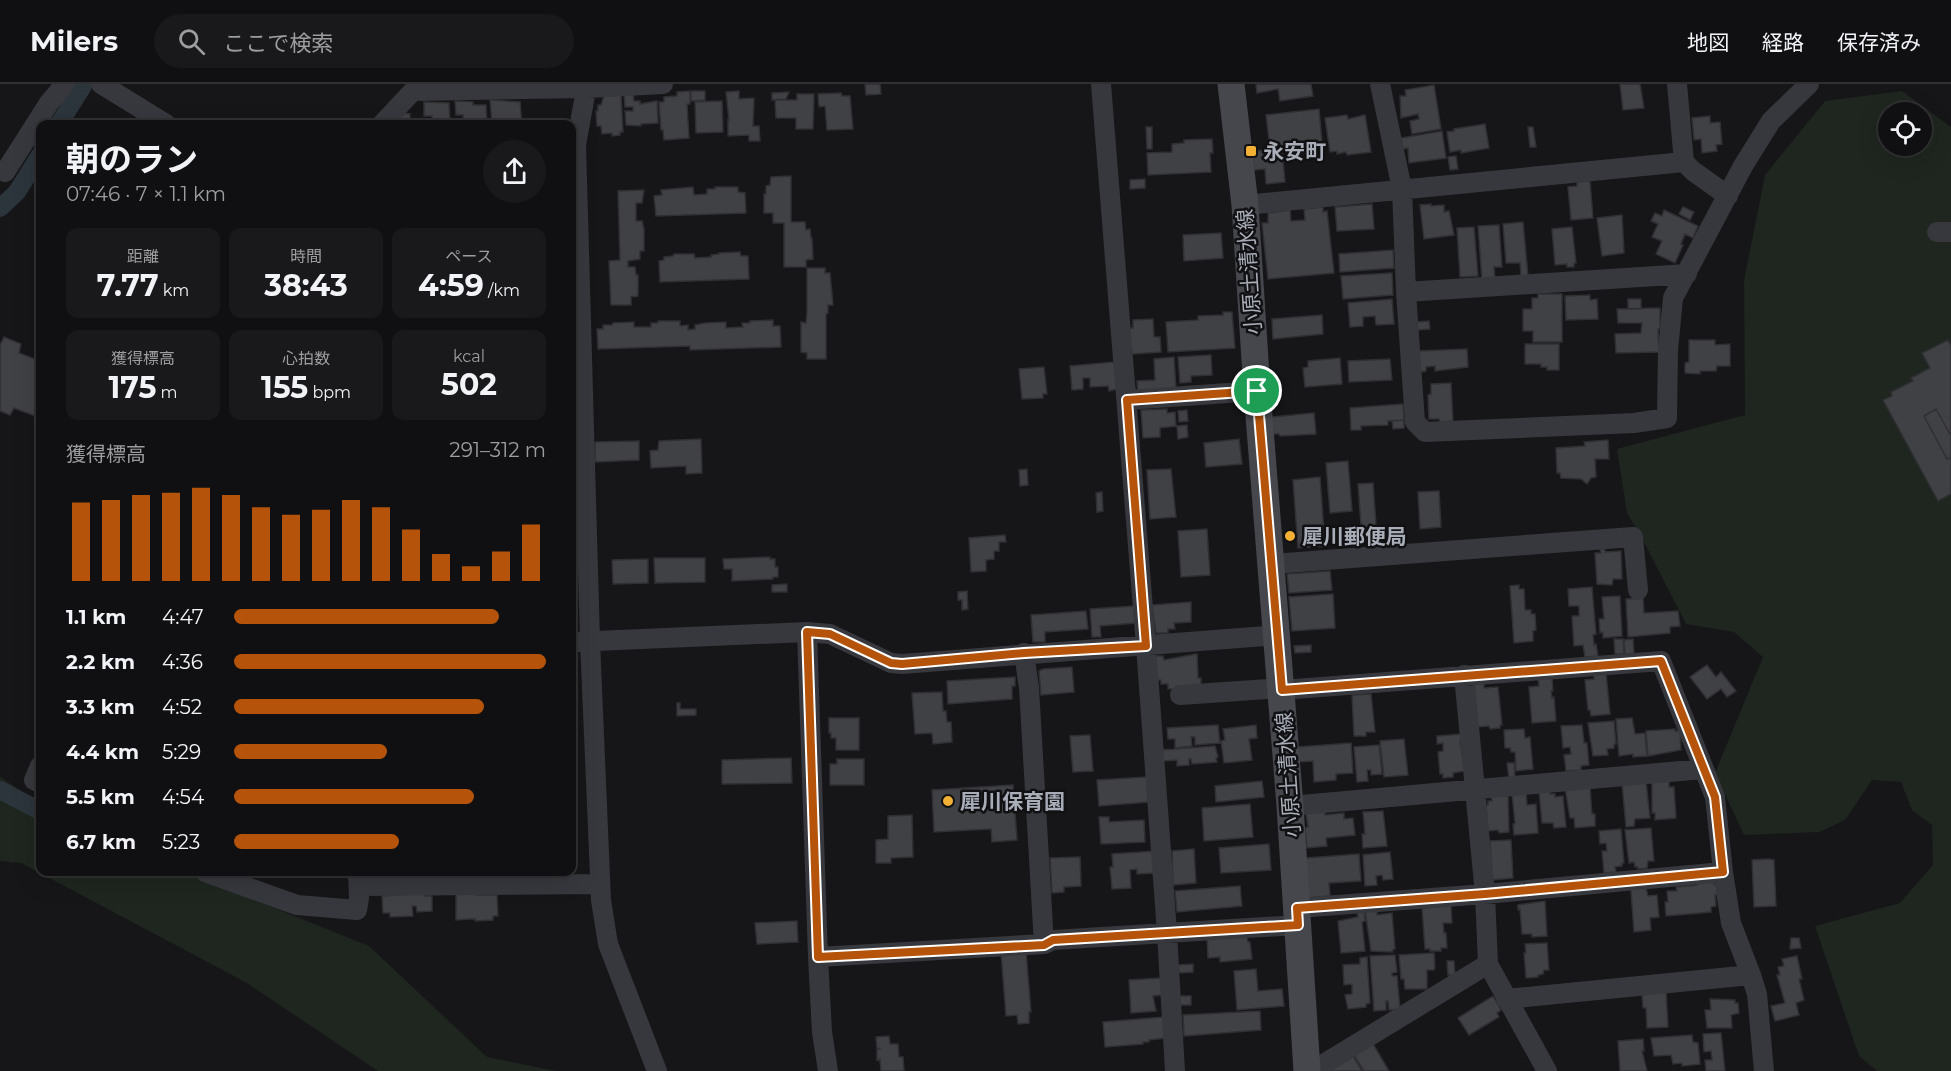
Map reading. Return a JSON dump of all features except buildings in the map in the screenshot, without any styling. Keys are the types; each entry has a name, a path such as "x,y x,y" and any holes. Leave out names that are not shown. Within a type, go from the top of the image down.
{"main road":[{"name":"小原土清水線","path":"1231,84 1245,205 1257,391 1282,689 1307,1071"}],"street":[{"path":"38,120 65,84"},
{"path":"101,84 160,120"},
{"path":"386,120 416,87 663,84"},
{"path":"1101,84 1146,646 1175,1071"},
{"path":"1380,84 1402,189 1415,422 1425,432 1634,423 1666,418 1668,350 1674,298 1771,121 1809,84"},
{"path":"1677,84 1684,162 1728,196"},
{"path":"587,86 576,146 576,341 581,642 600,884 608,944 657,1071"},
{"path":"5,172 36,123"},
{"path":"1245,205 1684,162"},
{"path":"1406,292 1687,274"},
{"path":"1127,400 1257,391"},
{"path":"1272,564 1633,537 1638,590"},
{"path":"581,642 807,632 830,634 891,663 902,664 1278,635"},
{"path":"807,632 818,957 822,1032 828,1071"},
{"path":"1024,653 1029,688 1044,945"},
{"path":"1180,695 1661,661 1715,797 1731,923 1757,993 1764,1071"},
{"path":"1464,675 1485,894 1488,964 1547,1071"},
{"path":"1290,806 1703,769"},
{"path":"818,957 1044,945 1053,940 1167,933 1485,894 1723,872"},
{"path":"216,876 297,905 357,910 359,879 600,884"},
{"path":"1312,1071 1488,964"},
{"path":"1506,999 1751,975"}],"shaded area":[{"path":"1902,91 1917,102 1878,102 1878,156 1932,156 1932,113 1951,127 1951,1071 1877,1071 1859,1056 1815,926 1900,903 1933,865 1932,825 1912,810 1901,782 1872,780 1845,820 1819,832 1744,835 1715,773 1763,657 1734,632 1686,624 1627,513 1617,449 1745,415 1744,280 1765,175 1825,101"},
{"path":"0,777 36,800 36,871 21,863 0,861"},
{"path":"45,876 195,876 369,946 487,1057 555,1071 378,1071 247,983"}],"waterway":[{"path":"62,120 83,86"},
{"path":"0,208 17,192 36,161"},
{"path":"0,790 36,809"}],"place":[{"name":"永安町","path":"1251,151"},
{"name":"犀川郵便局","path":"1290,536"},
{"name":"犀川保育園","path":"948,801"}],"route":[{"path":"1257,391 1282,690 1661,661 1715,797 1723,872 1485,894 1297,908 1298,925 1053,940 1044,945 818,957 807,632 830,634 891,663 902,664 1024,653 1146,646 1127,400 1257,391"}]}
